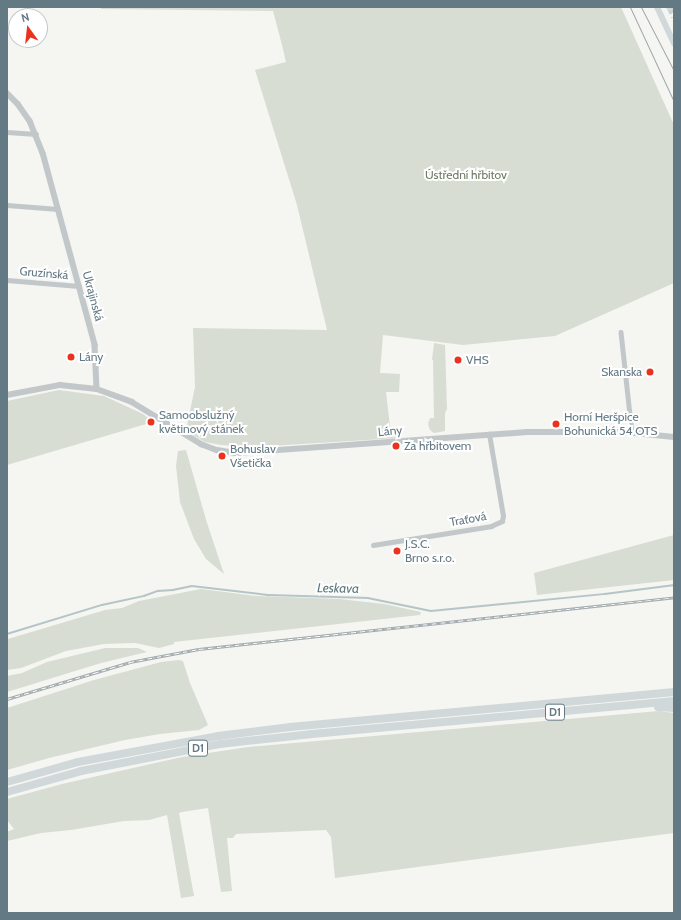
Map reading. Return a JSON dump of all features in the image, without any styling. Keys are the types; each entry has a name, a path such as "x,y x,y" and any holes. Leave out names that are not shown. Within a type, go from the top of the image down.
{"highway":[{"path":"638,696 674,688"},
{"name":"D1","path":"7,782 78,762 218,736 290,727 674,692"},
{"name":"D1","path":"7,792 95,768 220,744 327,732 674,702"},
{"path":"640,704 674,708"}],"main road":[{"path":"658,8 674,43"}],"street":[{"name":"Ukrajinská","path":"7,93 18,104 30,121 43,153 95,345 97,389"},
{"path":"7,132 36,134"},
{"path":"7,205 58,209"},
{"name":"Gruzínská","path":"7,280 79,286"},
{"path":"621,332 632,433"},
{"name":"Lány","path":"7,395 55,386 97,389 132,402 201,444 228,452 258,452 527,432 632,433 674,437"},
{"name":"Traťová","path":"373,545 491,526 502,521 503,516 489,434"}],"green space":[{"name":"Ústřední hřbitov","path":"101,7 621,7 674,125 674,283 555,336 463,345 383,335 380,373 400,374 399,392 386,392 391,435 399,434 399,438 252,447 221,445 205,442 186,431 195,387 193,328 327,330 297,205 255,70 286,62 282,45 273,11 101,9"},
{"path":"434,343 445,345 447,409 445,413 445,431 434,433 430,430 428,424 430,418 434,418 432,360"},
{"path":"59,390 104,396 143,414 153,422 7,465 7,401"},
{"path":"186,450 207,523 224,574 206,559 194,539 180,502 176,466 178,451"},
{"path":"674,535 674,580 537,595 534,573"},
{"path":"201,589 257,596 339,599 384,604 421,612 420,615 174,642 174,644 159,648 135,643 104,644 66,651 21,668 7,670 8,639 105,610 122,608 139,601"},
{"path":"105,648 138,648 147,652 101,663 7,692 7,676 22,673 47,662"},
{"path":"183,661 190,683 208,725 199,730 160,734 125,740 49,758 7,770 7,708 94,680 161,662"},
{"path":"659,711 674,713 674,833 335,878 331,837 326,830 236,834 233,838 227,838 232,891 221,892 208,808 179,813 194,896 181,898 167,815 149,820 124,821 71,830 41,833 7,841 7,832 14,829 7,820 7,799 62,784 182,757 248,747"}],"waterway":[{"name":"Leskava","path":"7,634 102,605 144,596 158,591 192,586 269,595 368,598 431,611 605,594 674,585"}],"tunnel":[{"path":"670,8 674,17"}],"tram line":[{"path":"630,7 674,102"},
{"path":"641,7 674,71"}],"railway":[{"path":"7,699 130,662 199,649 674,597"}],"place":[{"name":"Lány","path":"71,357"},
{"name":"VHS","path":"458,360"},
{"name":"Skanska","path":"650,372"},
{"name":"Samoobslužný květinový stánek","path":"151,422"},
{"name":"Horní Heršpice Bohunická 54 OTS","path":"556,424"},
{"name":"Za hřbitovem","path":"396,446"},
{"name":"Bohuslav Všetička","path":"222,456"},
{"name":"J.S.C. Brno s.r.o.","path":"397,551"}]}
